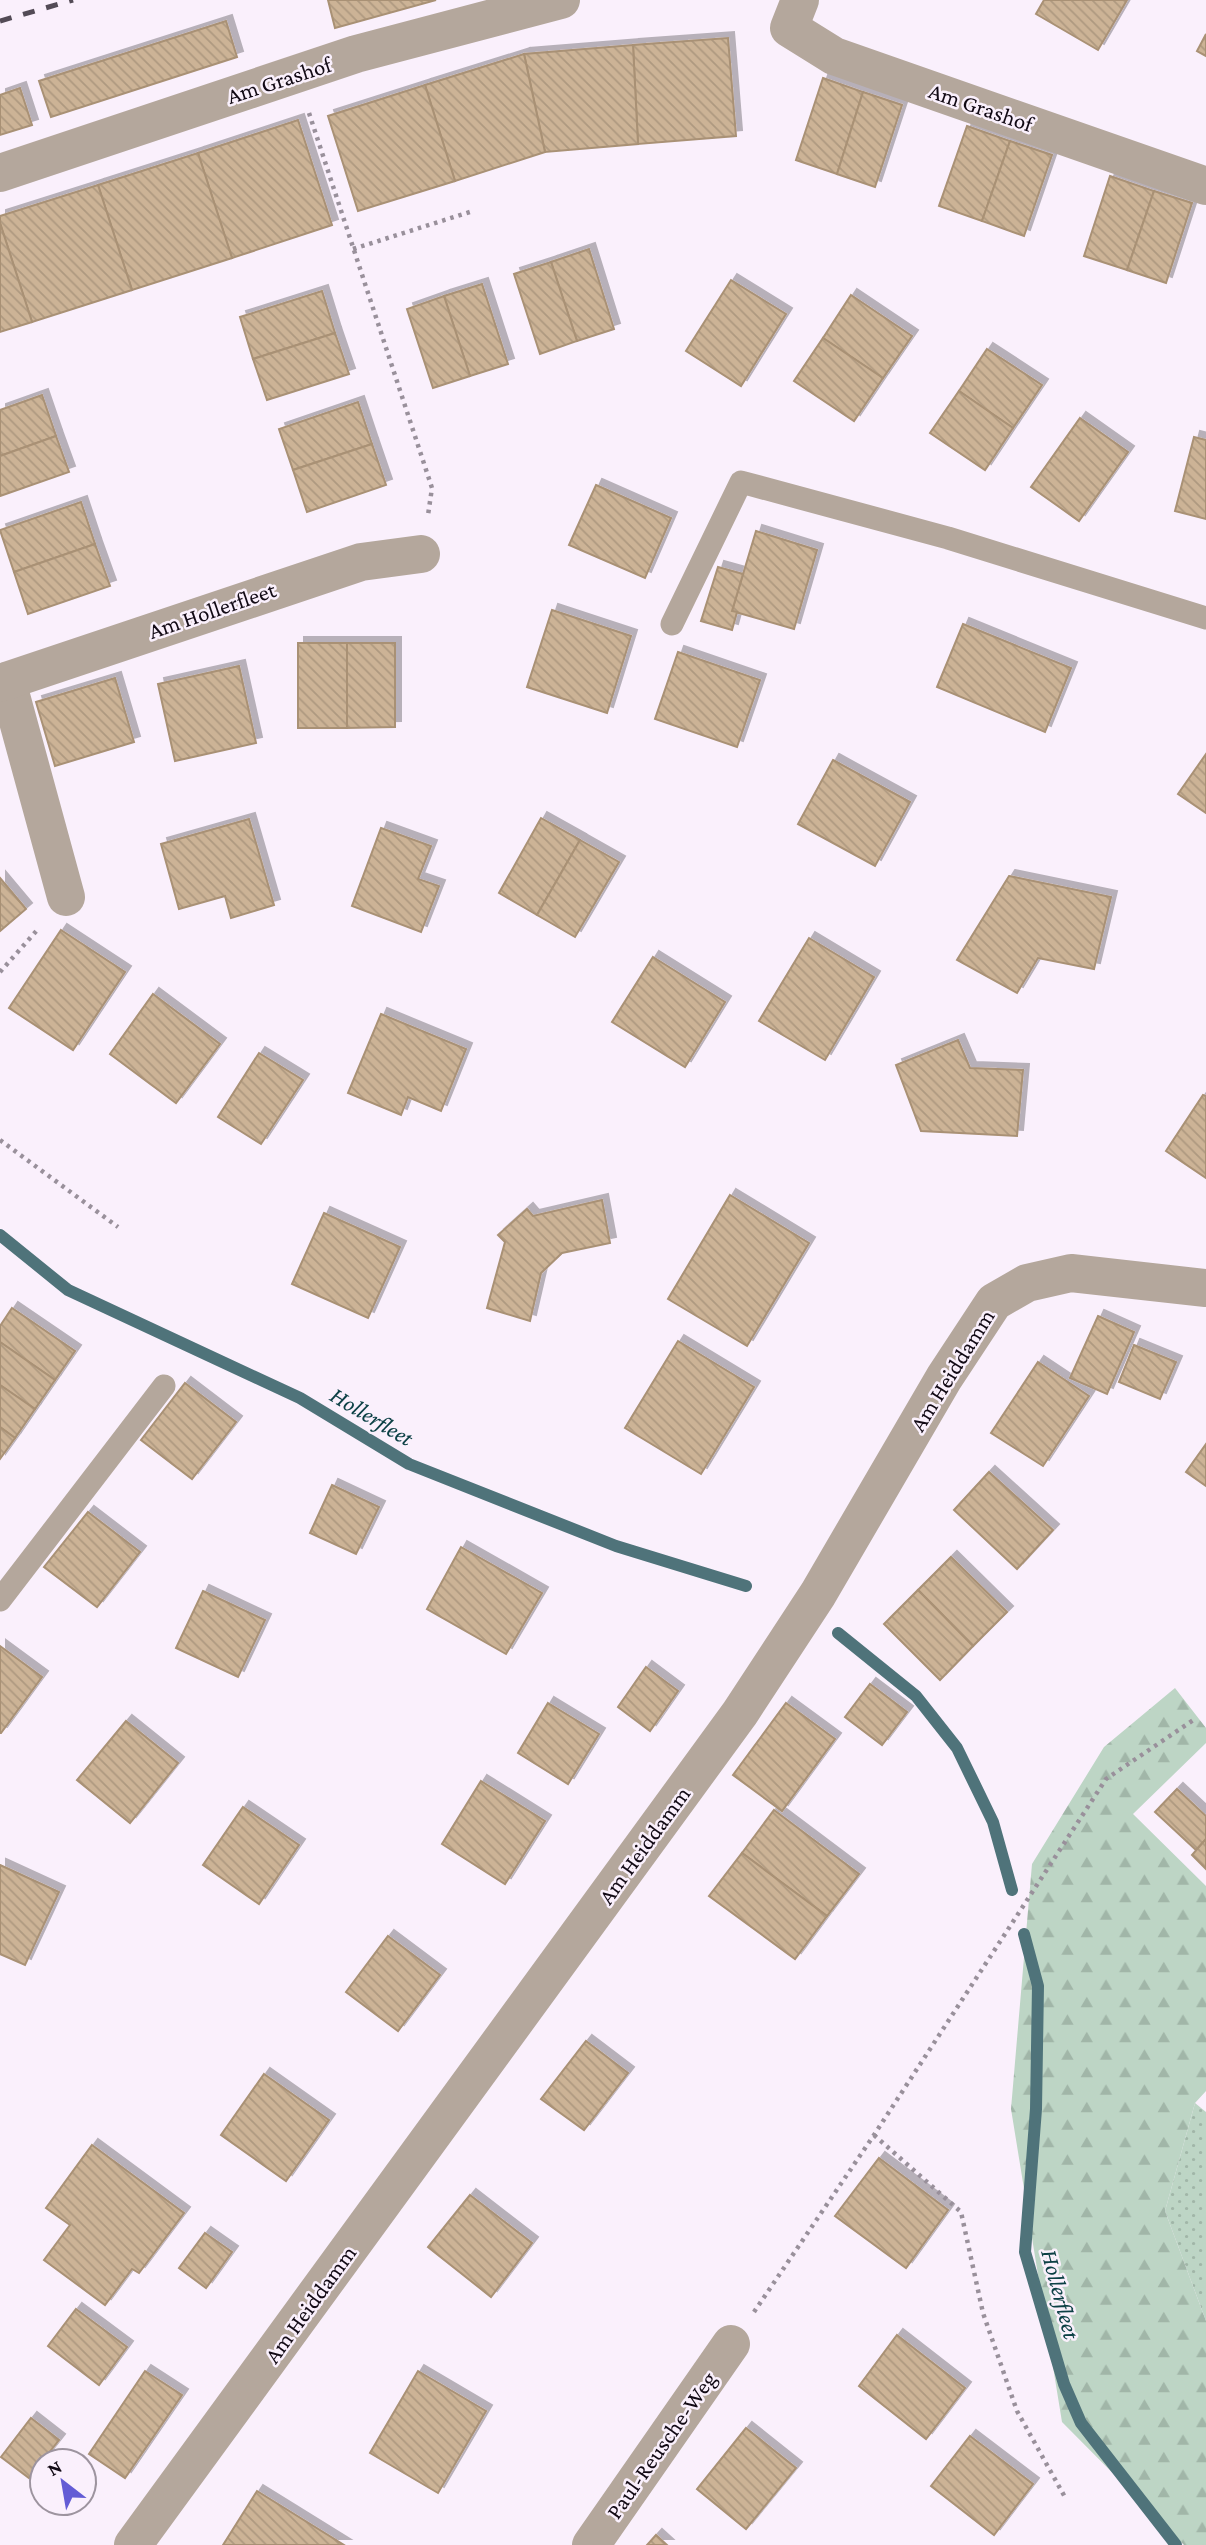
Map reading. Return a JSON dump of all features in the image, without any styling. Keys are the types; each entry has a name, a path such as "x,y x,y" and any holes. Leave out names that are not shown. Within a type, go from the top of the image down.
{"street":[{"name":"Am Grashof","path":"0,173 356,54 561,0"},
{"name":"Am Grashof","path":"800,0 789,28 834,56 1206,186"},
{"name":"Am Hollerfleet","path":"66,897 4,682 349,566 421,554"},
{"name":"Am Heiddamm","path":"133,2545 740,1713 818,1594 944,1378 994,1302 1027,1283 1071,1273 1206,1288"},
{"name":"Paul-Reusche-Weg","path":"591,2545 732,2344"}],"lane":[{"path":"672,624 741,482 948,538 1206,618"},
{"path":"0,1600 164,1386"}],"path":[{"path":"296,74 432,488 421,554"},
{"path":"353,250 472,211"},
{"path":"0,972 66,897"},
{"path":"0,1140 118,1227"},
{"path":"732,2344 874,2135 1106,1779 1195,1718"},
{"path":"874,2135 961,2212 983,2314 1017,2411 1066,2499"}],"green space":[{"path":"1175,1688 1206,1728 1206,1743 1133,1814 1206,1886 1206,2091 1195,2103 1165,2211 1206,2321 1206,2545 1184,2545 1062,2422 1011,2109 1032,1864 1104,1747"},
{"path":"1195,2103 1206,2112 1206,2321 1165,2211"}],"building":[{"path":"328,0 436,0 335,28"},
{"path":"1044,0 1127,0 1098,50 1036,14"},
{"path":"226,21 237,57 51,117 39,81"},
{"path":"1206,34 1206,56 1197,51"},
{"path":"728,38 736,136 638,144 633,45"},
{"path":"633,45 638,144 545,152 524,54"},
{"path":"524,54 545,152 455,181 425,85"},
{"path":"823,78 863,92 837,174 796,160"},
{"path":"425,85 455,181 358,211 328,116"},
{"path":"20,88 32,125 0,135 0,95"},
{"path":"863,92 902,105 875,187 837,174"},
{"path":"298,120 332,225 232,258 198,153"},
{"path":"967,126 1010,141 982,221 939,206"},
{"path":"1010,141 1052,155 1024,236 982,221"},
{"path":"198,153 232,258 132,290 98,185"},
{"path":"1110,176 1154,191 1127,270 1084,256"},
{"path":"98,185 132,290 32,322 0,216"},
{"path":"1154,191 1192,203 1166,283 1127,270"},
{"path":"0,223 32,322 0,332"},
{"path":"589,249 614,329 577,341 551,262"},
{"path":"551,262 577,341 540,354 514,274"},
{"path":"731,280 786,314 741,386 686,351"},
{"path":"482,284 508,364 470,376 444,296"},
{"path":"322,291 335,333 253,359 240,317"},
{"path":"851,295 912,336 883,378 823,338"},
{"path":"444,296 470,376 433,388 407,309"},
{"path":"335,333 349,374 267,400 253,359"},
{"path":"823,338 883,378 854,421 794,381"},
{"path":"987,349 1042,385 1013,428 959,391"},
{"path":"959,391 1013,428 985,470 930,433"},
{"path":"42,395 56,436 0,456 0,410"},
{"path":"358,402 372,444 293,470 279,429"},
{"path":"1080,418 1128,452 1079,521 1031,487"},
{"path":"56,436 69,472 0,496 0,456"},
{"path":"1194,437 1206,440 1206,519 1175,511"},
{"path":"372,444 386,485 307,512 293,470"},
{"path":"596,485 671,518 645,578 569,545"},
{"path":"81,502 95,544 14,572 0,530"},
{"path":"756,531 817,550 794,629 732,611"},
{"path":"95,544 110,586 28,614 14,572"},
{"path":"718,567 743,574 732,611 737,612 732,630 701,621"},
{"path":"552,610 631,636 607,713 527,687"},
{"path":"963,624 1071,668 1045,732 937,687"},
{"path":"298,643 347,643 347,728 298,728"},
{"path":"347,643 395,643 395,727 347,728"},
{"path":"678,652 760,680 737,747 655,719"},
{"path":"239,666 256,743 175,761 158,684"},
{"path":"115,678 134,742 55,766 36,702"},
{"path":"1206,754 1206,813 1178,794"},
{"path":"833,760 910,802 875,866 798,824"},
{"path":"541,818 580,840 537,915 499,893"},
{"path":"249,819 274,905 231,918 225,896 179,909 161,844"},
{"path":"381,828 431,846 418,879 439,886 421,932 352,906"},
{"path":"580,840 619,862 575,937 537,915"},
{"path":"1009,876 1111,897 1094,969 1038,958 1017,993 957,960"},
{"path":"0,878 26,909 0,931"},
{"path":"61,930 125,972 73,1050 9,1008"},
{"path":"809,938 874,977 825,1060 759,1021"},
{"path":"653,957 725,1002 685,1067 612,1022"},
{"path":"153,994 220,1044 176,1103 110,1054"},
{"path":"381,1014 466,1049 441,1111 408,1097 401,1115 348,1093"},
{"path":"958,1040 970,1068 1023,1070 1017,1136 921,1131 896,1065"},
{"path":"259,1053 303,1080 261,1144 218,1117"},
{"path":"1203,1095 1206,1096 1206,1178 1166,1151"},
{"path":"730,1195 809,1243 747,1346 668,1299"},
{"path":"602,1200 610,1243 562,1253 541,1273 530,1321 487,1308 505,1242 498,1235 527,1209 533,1216"},
{"path":"324,1213 400,1247 368,1318 292,1284"},
{"path":"12,1308 75,1351 55,1380 0,1342 0,1326"},
{"path":"1098,1316 1134,1332 1107,1394 1070,1378"},
{"path":"678,1341 754,1387 701,1474 625,1428"},
{"path":"0,1342 55,1380 35,1409 0,1385"},
{"path":"1134,1345 1176,1362 1160,1399 1119,1382"},
{"path":"1038,1362 1089,1396 1043,1466 991,1433"},
{"path":"185,1383 236,1422 192,1479 141,1440"},
{"path":"0,1385 35,1409 15,1438 0,1427"},
{"path":"0,1427 15,1438 0,1459"},
{"path":"1206,1444 1206,1486 1186,1472"},
{"path":"989,1472 1053,1530 1017,1569 954,1510"},
{"path":"332,1485 379,1507 356,1554 310,1533"},
{"path":"88,1512 140,1552 97,1607 44,1567"},
{"path":"461,1547 542,1593 506,1654 427,1609"},
{"path":"951,1557 1007,1612 973,1646 918,1590"},
{"path":"918,1590 973,1646 940,1680 884,1624"},
{"path":"203,1591 265,1620 238,1677 176,1648"},
{"path":"0,1646 42,1677 1,1733 0,1733"},
{"path":"646,1667 678,1691 650,1731 618,1707"},
{"path":"870,1684 907,1712 882,1745 845,1717"},
{"path":"548,1703 599,1734 568,1784 518,1753"},
{"path":"786,1703 835,1739 782,1811 733,1775"},
{"path":"126,1721 178,1763 130,1823 77,1780"},
{"path":"481,1781 545,1821 505,1884 442,1844"},
{"path":"1177,1789 1206,1816 1206,1839 1196,1850 1155,1812"},
{"path":"243,1807 299,1845 259,1904 203,1865"},
{"path":"774,1810 859,1874 827,1916 742,1853"},
{"path":"1206,1839 1206,1869 1192,1855"},
{"path":"742,1853 827,1916 795,1959 709,1896"},
{"path":"0,1865 59,1892 25,1965 0,1954"},
{"path":"388,1936 440,1975 398,2031 346,1992"},
{"path":"586,2041 628,2073 584,2130 541,2099"},
{"path":"264,2074 329,2120 286,2181 221,2135"},
{"path":"92,2145 184,2213 139,2273 132,2269 105,2305 44,2260 70,2225 46,2208"},
{"path":"879,2158 948,2210 906,2268 835,2216"},
{"path":"470,2195 532,2243 491,2297 428,2247"},
{"path":"205,2233 232,2252 206,2288 179,2268"},
{"path":"76,2309 127,2347 99,2385 48,2346"},
{"path":"897,2335 965,2388 926,2439 859,2386"},
{"path":"145,2371 182,2395 125,2478 98,2460 98,2447 94,2447"},
{"path":"418,2371 486,2411 438,2493 370,2453"},
{"path":"31,2418 59,2440 53,2447 28,2447 28,2477 1,2457"},
{"path":"746,2428 796,2468 746,2529 697,2489"},
{"path":"970,2436 1033,2484 994,2535 931,2486"},
{"path":"257,2491 344,2545 223,2545"},
{"path":"656,2535 667,2545 647,2545"}],"waterway":[{"name":"Hollerfleet","path":"0,1235 68,1290 300,1398 409,1464 616,1546 746,1586"},
{"name":"Hollerfleet","path":"838,1633 916,1696 957,1748 993,1822 1012,1890"},
{"name":"Hollerfleet","path":"1024,1934 1038,1986 1036,2109 1025,2252 1064,2384 1081,2423 1176,2545"}],"railway":[{"path":"0,21 73,0"}]}
